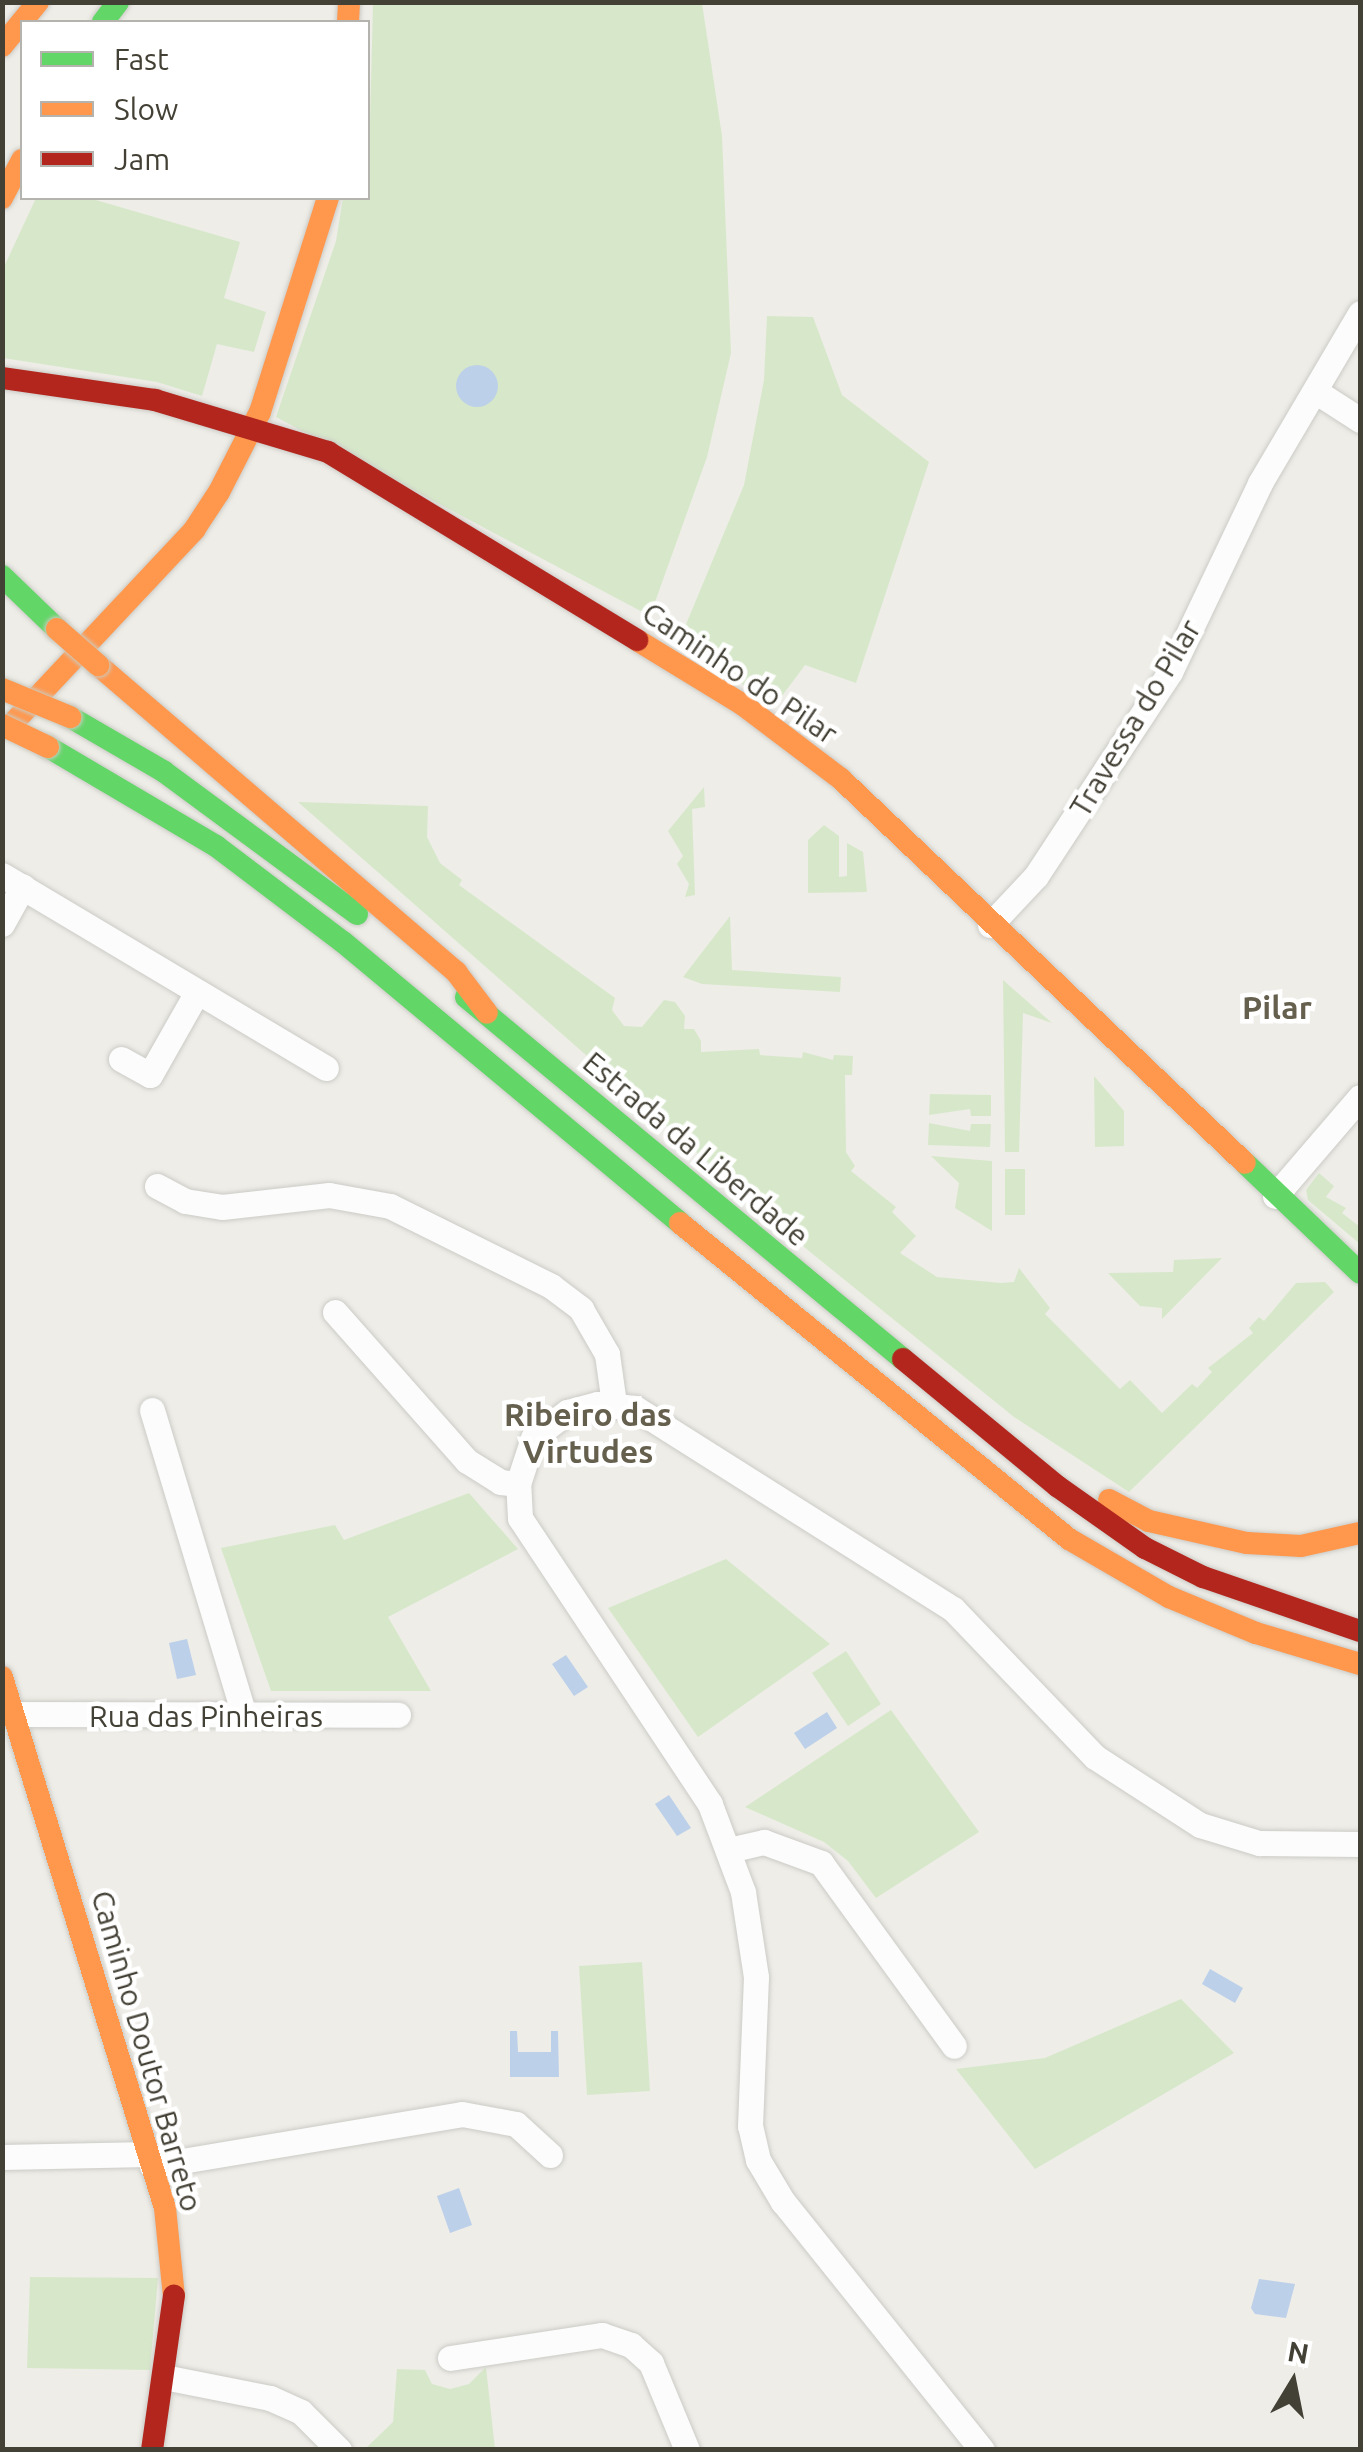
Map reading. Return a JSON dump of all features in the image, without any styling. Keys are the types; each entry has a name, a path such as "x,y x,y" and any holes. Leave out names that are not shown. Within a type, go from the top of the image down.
{"main road":[{"path":"2,16 14,2"},
{"path":"2,46 20,24"},
{"path":"2,198 20,164"},
{"path":"2,734 194,530 252,432 327,200"},
{"name":"Caminho do Pilar","path":"2,378 136,396 328,452 408,497 793,738 1360,1274"},
{"path":"2,576 98,665 456,972 487,1014"},
{"name":"Estrada da Liberdade","path":"2,689 70,717 162,770 269,846 487,1014 1003,1442 1145,1548 1280,1609 1360,1632"},
{"path":"2,725 48,747 216,846 342,942 985,1476 1069,1538 1184,1603 1360,1664"},
{"path":"1003,1442 1149,1520 1187,1532 1282,1546 1360,1533"},
{"name":"Caminho Doutor Barreto","path":"2,1677 150,2160 175,2266 169,2378 152,2450"}],"street":[{"name":"Travessa do Pilar","path":"990,925 1036,876 1170,672 1260,483 1360,313"},
{"path":"1315,391 1360,420"},
{"path":"2,924 13,881 326,1068"},
{"path":"122,1059 150,1075 197,992"},
{"path":"1275,1196 1360,1098"},
{"path":"157,1186 185,1200 222,1207 329,1195 390,1206 550,1286 581,1309 608,1354 614,1404"},
{"path":"335,1312 468,1461 500,1482 518,1484"},
{"path":"982,2450 783,2202 758,2160 750,2126 756,1977 743,1892 710,1804 525,1528 518,1484 533,1438 545,1424 567,1412 614,1404 654,1417 953,1609 1095,1758 1200,1825 1259,1843 1360,1844"},
{"path":"152,1410 244,1714"},
{"name":"Rua das Pinheiras","path":"14,1714 398,1715"},
{"path":"729,1850 764,1842 821,1863 954,2046"},
{"path":"2,2157 150,2160 462,2114 516,2124 550,2155"},
{"path":"450,2358 602,2336 631,2345 651,2363 687,2450"},
{"path":"169,2378 270,2398 301,2412 339,2450"}],"green space":[{"path":"373,3 702,3 722,136 731,353 707,457 650,616 276,417 336,241 343,200 370,200"},
{"path":"35,200 96,200 240,242 224,298 266,312 254,352 217,344 202,396 157,382 3,358 3,269"},
{"path":"767,316 813,317 842,395 929,462 856,683 805,665 776,704 677,646 744,485 764,380"},
{"path":"704,787 705,807 692,809 695,895 685,897 689,884 677,864 683,856 668,831"},
{"path":"298,802 428,806 427,837 440,863 462,880 459,885 615,998 612,1010 624,1026 642,1027 664,1000 675,1002 685,1016 684,1029 694,1029 701,1041 701,1052 759,1049 760,1055 802,1058 803,1052 833,1060 834,1055 853,1056 852,1075 845,1075 846,1152 855,1166 851,1171 896,1207 892,1212 916,1236 900,1253 937,1277 1014,1282 1019,1268 1050,1308 1045,1314 1120,1389 1130,1380 1162,1413 1192,1384 1197,1388 1212,1372 1208,1368 1253,1333 1249,1328 1259,1317 1264,1321 1296,1283 1325,1282 1334,1292 1129,1492 1014,1417 809,1251"},
{"path":"824,825 839,836 839,877 847,876 847,843 863,852 867,892 808,893 808,840"},
{"path":"730,916 732,970 841,977 840,992 702,984 683,977"},
{"path":"1003,980 1052,1023 1023,1013 1019,1152 1005,1152"},
{"path":"1094,1076 1124,1111 1124,1146 1095,1147"},
{"path":"930,1094 991,1095 991,1116 971,1116 970,1109 929,1115"},
{"path":"929,1123 970,1131 971,1124 991,1124 990,1147 928,1145"},
{"path":"931,1156 992,1161 992,1231 955,1208 959,1183"},
{"path":"1005,1169 1025,1169 1025,1215 1005,1215"},
{"path":"1319,1173 1334,1186 1326,1197 1346,1208 1342,1213 1360,1227 1360,1244 1308,1200 1306,1190"},
{"path":"1222,1258 1162,1319 1162,1308 1140,1306 1108,1273 1173,1272 1174,1260"},
{"path":"469,1493 518,1549 388,1617 431,1691 271,1691 221,1548 335,1525 344,1540"},
{"path":"726,1559 830,1644 698,1737 608,1608"},
{"path":"846,1651 881,1704 848,1726 812,1673"},
{"path":"891,1710 979,1832 876,1898 848,1861 824,1842 745,1807"},
{"path":"642,1962 650,2091 587,2095 579,1966"},
{"path":"1181,1999 1234,2053 1035,2169 956,2069 1045,2058"},
{"path":"30,2277 158,2278 150,2370 27,2368"},
{"path":"486,2367 495,2449 365,2449 393,2422 397,2369 425,2370 432,2384 450,2389 469,2384"}],"water":[{"path":"477,365 492,371 498,386 492,401 477,407 462,401 456,386 462,371"},
{"path":"187,1639 196,1675 177,1679 169,1643"},
{"path":"566,1655 588,1687 574,1696 552,1664"},
{"path":"827,1712 837,1728 805,1749 794,1733"},
{"path":"669,1795 691,1828 677,1836 655,1804"},
{"path":"1210,1969 1243,1988 1235,2003 1202,1984"},
{"path":"510,2031 517,2031 518,2052 551,2052 551,2031 558,2031 559,2077 510,2077"},
{"path":"459,2188 472,2225 450,2233 437,2196"},
{"path":"1259,2279 1295,2284 1286,2318 1255,2314 1251,2308"}],"traffic: fast":[{"path":"104,20 118,2"},
{"path":"2,576 57,629"},
{"path":"70,717 163,771 357,914"},
{"path":"48,747 216,846 343,942 680,1223"},
{"path":"466,997 903,1359"},
{"path":"1245,1163 1360,1273"}],"traffic: slow":[{"path":"23,20 38,2"},
{"path":"348,20 349,2"},
{"path":"2,46 20,24"},
{"path":"2,198 20,164"},
{"path":"13,723 194,530 219,492 260,412 327,200"},
{"path":"57,629 98,665"},
{"path":"637,640 742,704 841,779 1245,1163"},
{"path":"98,665 456,972 487,1013"},
{"path":"2,689 70,717"},
{"path":"2,725 48,747"},
{"path":"680,1223 1069,1539 1169,1597 1256,1633 1360,1664"},
{"path":"1109,1500 1149,1521 1247,1543 1301,1546 1360,1533"},
{"path":"2,1677 165,2208 174,2296"}],"traffic: jam":[{"path":"2,378 155,400 328,452 637,640"},
{"path":"903,1359 1057,1486 1145,1548 1203,1577 1360,1631"},
{"path":"152,2450 174,2296"}],"district":[{"name":"Pilar","path":"1277,1007"},
{"name":"Ribeiro das Virtudes","path":"588,1434"}]}
